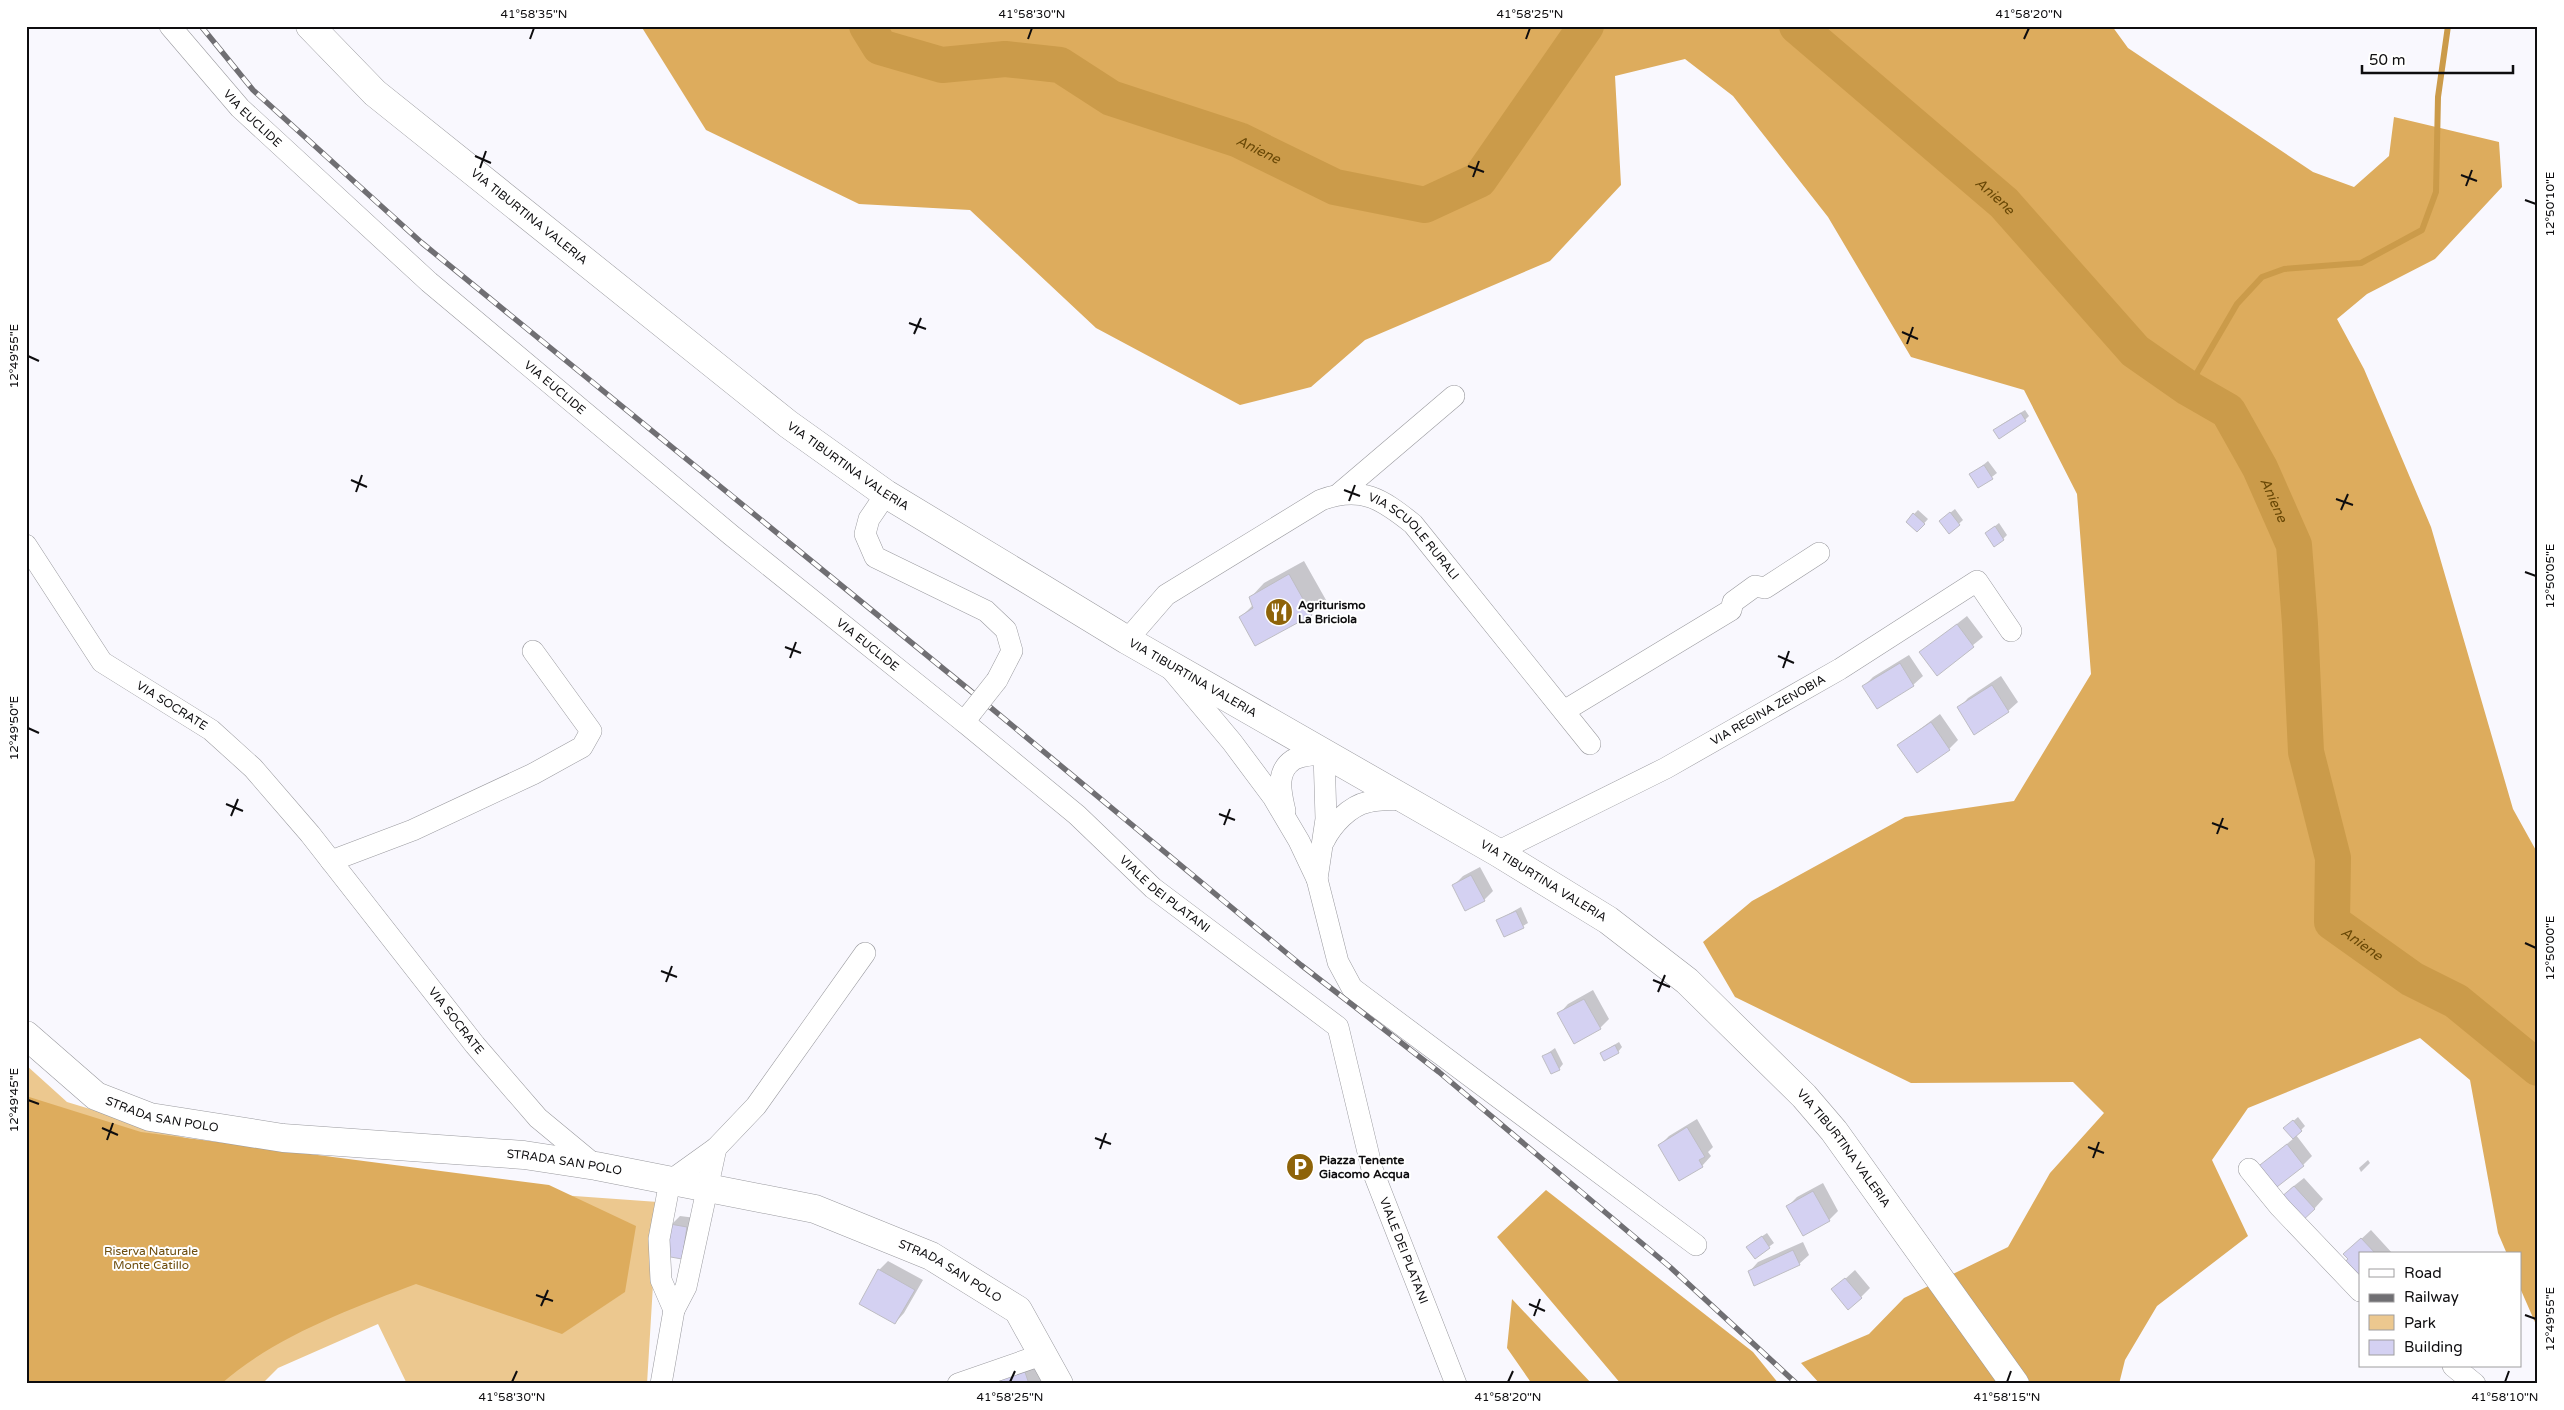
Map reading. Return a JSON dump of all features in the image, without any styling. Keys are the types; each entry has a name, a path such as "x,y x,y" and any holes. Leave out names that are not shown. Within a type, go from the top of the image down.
{"main road":[{"name":"VIA TIBURTINA VALERIA","path":"310,26 375,94 477,178 788,424 886,494 1127,640 1497,852 1608,920 1687,981 1804,1096 1834,1132 2014,1384"},
{"name":"STRADA SAN POLO","path":"26,1035 96,1096 150,1117 283,1138 524,1155 596,1166 815,1209 932,1256 1018,1310 1058,1384"}],"street":[{"name":"VIA EUCLIDE","path":"170,26 240,108 429,282 731,535 968,718"},
{"path":"1340,493 1454,396"},
{"name":"VIA SCUOLE RURALI","path":"1127,640 1166,595 1321,500 1340,493 1356,493 1376,498 1394,508 1413,524 1590,744"},
{"path":"886,494 869,519 865,534 876,557 986,610 1006,630 1012,651 997,680 968,718"},
{"name":"VIA SOCRATE","path":"26,545 102,662 211,730 253,768 331,861 475,1045 538,1118 596,1166"},
{"path":"1564,710 1731,610 1733,602 1755,586 1765,588 1819,553"},
{"name":"VIA REGINA ZENOBIA","path":"1497,852 1666,768 1840,669 1977,581 2011,631"},
{"path":"331,861 413,830 533,774 582,747 591,731 533,651"},
{"path":"1165,662 1232,742 1273,797 1288,823 1317,879 1338,962 1352,988 1696,1245"},
{"name":"VIALE DEI PLATANI","path":"968,718 1077,815 1153,888 1338,1027 1372,1169 1456,1384"},
{"path":"1288,823 1281,793 1281,775 1293,760 1324,753 1326,819 1317,879"},
{"path":"1321,846 1330,828 1348,812 1360,805 1366,802 1404,799"},
{"path":"674,1310 661,1280 660,1247 670,1181 716,1148 756,1106 865,953"},
{"path":"661,1384 674,1310 686,1288 716,1148"},
{"path":"2249,1169 2280,1207 2359,1290"},
{"path":"958,1384 1041,1355"},
{"path":"2455,1368 2475,1384"}],"green space":[{"path":"641,26 2112,26 2128,48 2313,172 2354,187 2389,156 2394,117 2499,142 2502,187 2435,259 2367,294 2337,319 2364,369 2431,527 2513,809 2538,854 2538,1329 2522,1293 2522,1252 2506,1252 2498,1233 2470,1080 2420,1038 2248,1108 2212,1160 2248,1236 2157,1306 2125,1360 2119,1384 1820,1384 1801,1363 1869,1334 1904,1298 2008,1247 2050,1173 2104,1113 2073,1082 1911,1083 1735,997 1703,942 1752,901 1905,817 2014,801 2091,674 2077,494 2024,390 1911,357 1828,217 1733,96 1685,59 1615,76 1621,185 1550,261 1365,340 1311,387 1240,405 1096,328 970,210 859,204 706,130"},
{"name":"Riserva Naturale Monte Catillo","path":"26,1065 67,1102 313,1177 658,1202 647,1384 407,1384 378,1324 278,1368 262,1384 26,1384"},
{"name":"Riserva Naturale Monte Catillo","path":"26,1096 141,1132 549,1185 636,1226 625,1292 562,1334 416,1284 339,1314 289,1338 242,1367 221,1384 26,1384"},
{"path":"1546,1190 1753,1352 1779,1384 1621,1384 1497,1237"},
{"path":"1512,1299 1592,1384 1532,1384 1507,1348"}],"building":[{"path":"2021,413 2026,421 1999,439 1993,430"},
{"path":"1984,465 1993,479 1978,488 1969,474"},
{"path":"1950,512 1960,525 1949,534 1939,521"},
{"path":"1913,513 1925,524 1917,532 1906,522"},
{"path":"1995,526 2004,540 1994,547 1985,533"},
{"name":"Agriturismo La Briciola","path":"1289,574 1312,615 1255,646 1239,617 1253,608 1249,597"},
{"path":"1957,624 1974,647 1937,676 1919,652"},
{"path":"1900,663 1914,686 1877,709 1862,686"},
{"path":"1992,685 2009,712 1974,735 1957,707"},
{"path":"1931,722 1950,750 1917,773 1897,745"},
{"path":"1471,875 1485,901 1465,911 1452,885"},
{"path":"1516,911 1524,928 1504,937 1496,920"},
{"path":"1584,999 1601,1029 1574,1044 1557,1013"},
{"path":"1615,1045 1619,1053 1604,1061 1600,1053"},
{"path":"1551,1052 1560,1070 1551,1074 1542,1056"},
{"path":"2293,1120 2302,1131 2293,1139 2283,1128"},
{"path":"1687,1127 1705,1157 1699,1160 1703,1167 1679,1181 1658,1145"},
{"path":"2287,1144 2304,1166 2273,1190 2256,1168"},
{"path":"2294,1186 2315,1209 2301,1222 2280,1198"},
{"path":"1813,1191 1830,1221 1803,1236 1786,1206"},
{"path":"670,1224 687,1227 682,1259 665,1256"},
{"path":"1762,1236 1770,1248 1755,1259 1746,1247"},
{"path":"2361,1238 2374,1252 2359,1252 2359,1285 2341,1265 2348,1259 2343,1254"},
{"path":"1793,1250 1800,1265 1754,1286 1748,1271"},
{"path":"878,1269 915,1290 895,1324 859,1304"},
{"path":"1845,1278 1862,1298 1848,1310 1831,1289"},
{"path":"1024,1369 1029,1384 986,1384"}],"waterway":[{"name":"Aniene","path":"867,26 880,47 942,65 1005,59 1060,65 1111,98 1239,140 1335,187 1425,205 1479,180 1586,26"},
{"name":"Aniene","path":"1797,26 2004,203 2135,351 2188,388 2228,411 2260,468 2294,545 2306,752 2333,858 2332,922 2412,979 2456,1001 2538,1068"},
{"path":"2188,388 2237,304 2262,277 2284,269 2361,263 2422,230 2436,192 2438,97 2448,26"}],"railway":[{"path":"201,26 253,90 422,243 967,688 1301,965 1439,1072 1670,1267 1797,1384"}],"place":[{"name":"Agriturismo La Briciola","path":"1279,612"},
{"name":"Piazza Tenente Giacomo Acqua","path":"1300,1167"}]}
